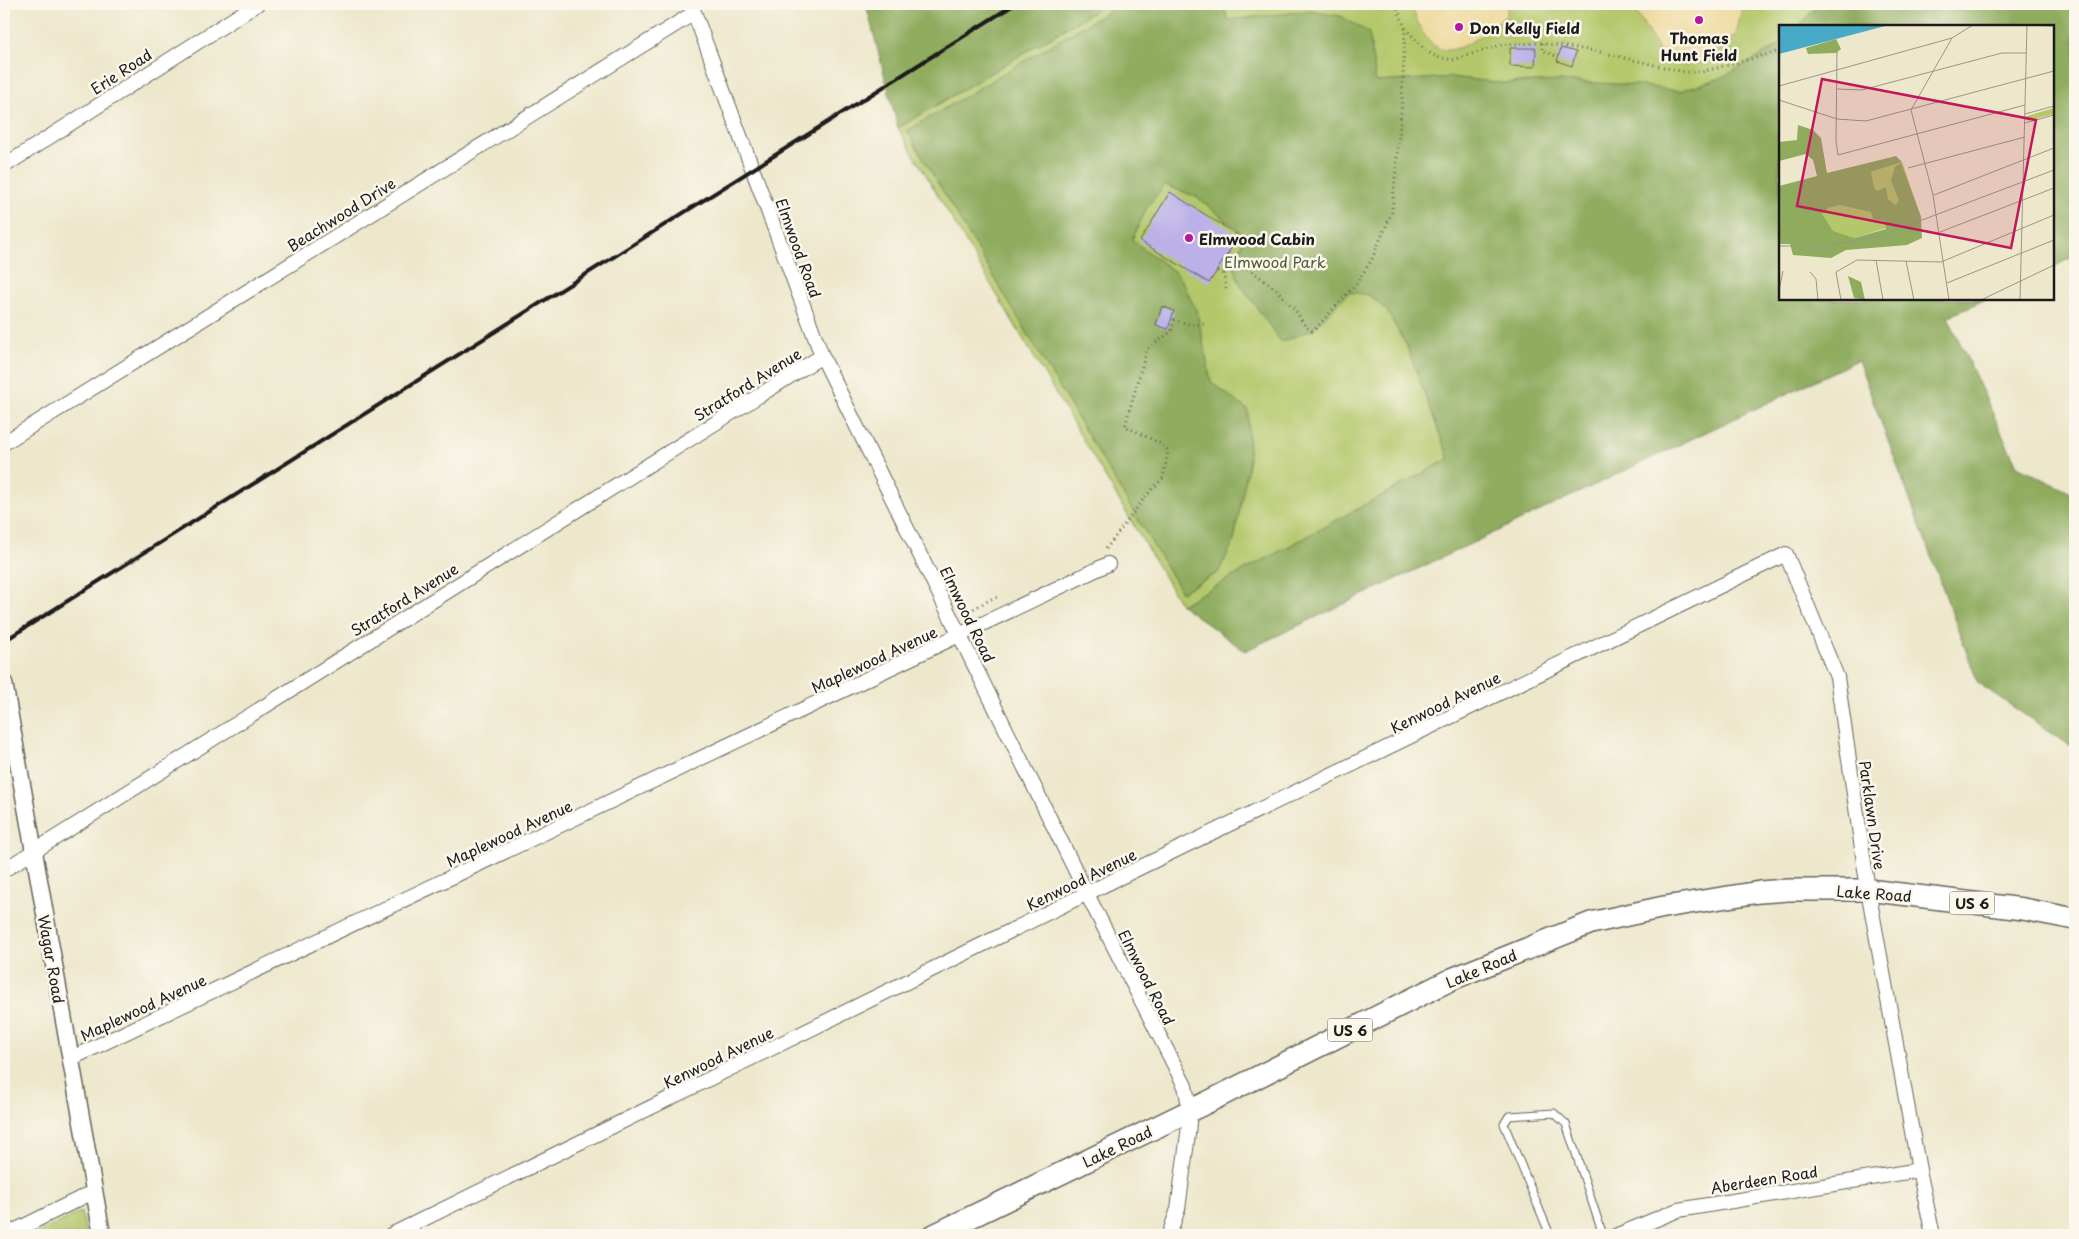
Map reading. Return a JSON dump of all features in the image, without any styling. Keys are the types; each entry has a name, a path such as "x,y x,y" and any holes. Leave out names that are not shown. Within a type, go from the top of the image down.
{"main road":[{"name":"Lake Road","path":"934,1235 1452,979 1591,924 1664,907 1760,892 1868,890 2023,909 2075,919"}],"street":[{"name":"Erie Road","path":"4,166 257,4"},
{"name":"Elmwood Road","path":"693,9 822,356 1087,894 1185,1086 1190,1110 1178,1209 1168,1235"},
{"name":"Beachwood Drive","path":"4,443 693,9"},
{"name":"Stratford Avenue","path":"4,870 822,356"},
{"name":"Parklawn Drive","path":"1786,554 1836,676 1868,890 1919,1170 1933,1235"},
{"name":"Kenwood Avenue","path":"391,1235 1786,554"},
{"name":"Maplewood Avenue","path":"70,1059 961,635 1106,558"},
{"name":"Wagar Road","path":"4,683 32,853 102,1235"},
{"name":"Aberdeen Road","path":"1618,1235 1678,1210 1919,1170"},
{"path":"6,1235 93,1192"}],"lane":[{"path":"1550,1235 1504,1124 1508,1116 1554,1113 1566,1124 1603,1235"}],"path":[{"path":"1396,4 1405,28 1426,51 1438,58 1453,60 1504,44 1542,43 1596,51 1684,72 1702,72 1779,51"},
{"path":"1228,253 1276,290 1295,310 1305,326 1312,331 1356,284 1370,261 1392,212 1402,102 1405,28"},
{"path":"1542,43 1542,50 1558,57"},
{"path":"1226,290 1224,275 1233,257"},
{"path":"1217,270 1224,275"},
{"path":"1106,558 1140,503 1164,478 1168,451 1161,444 1125,426 1147,349 1171,332 1174,320 1192,325 1204,324"},
{"path":"969,611 993,598 1002,597"}],"green space":[{"path":"866,4 1106,4 898,128"},
{"name":"Elmwood Park","path":"1106,4 1894,4 1896,25 1779,25 1779,299 1449,459 1181,605 898,128"},
{"name":"Elmwood Park","path":"1120,4 1223,4 1228,20 1308,11 1341,16 1369,33 1376,82 1452,77 1501,83 1559,81 1637,85 1679,91 1721,78 1779,46 1779,300 1984,300 1948,317 2017,466 2075,495 2075,746 2069,745 1978,683 1858,360 1245,651 1181,605 1449,459 1407,347 1387,311 1369,295 1349,292 1313,329 1281,342 1239,282 1233,262 1243,242 1243,234 1197,197 1165,185 1147,207 1132,240 1175,272 1183,283 1197,312 1211,382 1248,410 1249,459 1234,541 1218,573 1181,592 907,131"},
{"path":"1819,4 2075,4 2075,256 2054,266 2054,25 1800,25"},
{"path":"81,1212 87,1235 33,1235"}],"sand":[{"name":"Don Kelly Field","path":"1410,4 1507,4 1507,15 1464,46 1445,50 1436,47 1427,39"},
{"name":"Thomas Hunt Field","path":"1638,4 1741,4 1741,14 1736,35 1702,62 1684,65 1661,54 1637,13"}],"building":[{"path":"1510,48 1536,48 1535,67 1510,66"},
{"path":"1561,48 1576,52 1572,66 1557,61"},
{"name":"Elmwood Cabin","path":"1170,192 1239,236 1209,283 1140,241"},
{"path":"1162,306 1174,311 1168,329 1156,325"}],"railway":[{"path":"4,641 1015,4"}],"place":[{"name":"Thomas Hunt Field","path":"1699,20"},
{"name":"Don Kelly Field","path":"1459,27"},
{"name":"Elmwood Cabin","path":"1189,238"}]}
